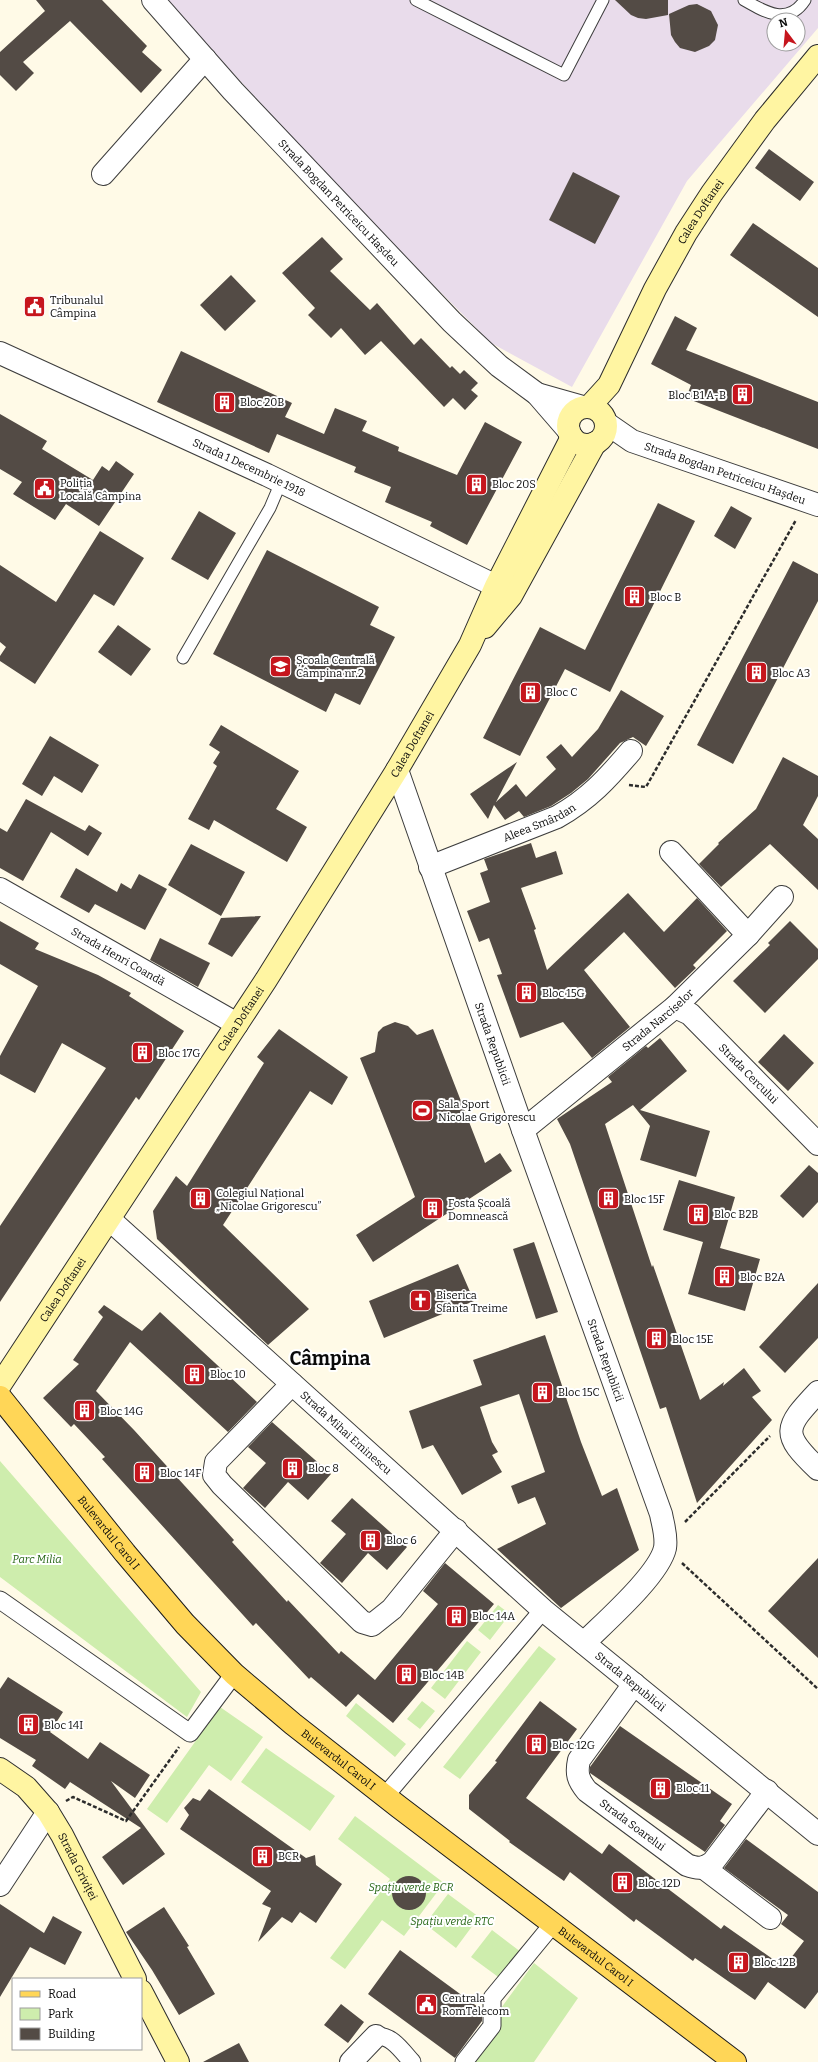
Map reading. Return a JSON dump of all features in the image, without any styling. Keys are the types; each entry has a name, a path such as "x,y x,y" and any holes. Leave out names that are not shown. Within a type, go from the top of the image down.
{"main road":[{"name":"Calea Doftanei","path":"470,645 511,596 596,423 609,385 655,289 686,233 765,120 815,65"},
{"name":"Calea Doftanei","path":"0,1385 237,1024 398,770 470,645 496,586 570,434 570,419 577,409 596,423"},
{"path":"570,434 582,444 596,423"},
{"name":"Bulevardul Carol I","path":"0,1397 125,1553 190,1630 234,1674 293,1724 385,1796 735,2062"},
{"name":"Strada Griviței","path":"0,1769 26,1787 48,1812 62,1836 134,1978"},
{"path":"142,1993 178,2062"}],"street":[{"name":"Strada Bogdan Petriceicu Hașdeu","path":"152,0 205,59 475,345 499,366 537,394 632,441 812,503"},
{"path":"103,174 205,59"},
{"name":"Strada 1 Decembrie 1918","path":"0,353 281,482 496,586"},
{"name":"Strada Bogdan Petriceicu Hașdeu","path":"537,394 570,434"},
{"name":"Aleea Smârdan","path":"430,867 535,827 570,810 605,782 631,751"},
{"name":"Strada Republicii","path":"398,770 430,867 661,1514 665,1540 654,1569 644,1582 584,1643 818,1834"},
{"path":"672,852 748,935"},
{"name":"Strada Henri Coandă","path":"0,889 237,1024"},
{"name":"Strada Narciselor","path":"523,1130 675,1006 748,935 782,897"},
{"name":"Strada Cercului","path":"675,1006 690,1014 818,1144"},
{"name":"Strada Mihai Eminescu","path":"110,1219 543,1610 584,1643"},
{"path":"292,1384 216,1462 214,1475 222,1485 362,1622 372,1625 392,1609 456,1530"},
{"path":"818,1392 800,1410 792,1426 793,1442 798,1450 818,1469"},
{"path":"0,1600 190,1732 234,1674"},
{"path":"385,1796 543,1610"},
{"name":"Strada Soarelui","path":"634,1684 579,1760 577,1771 579,1781 587,1791 687,1865 697,1868 704,1868"},
{"path":"767,1791 713,1862 704,1868 770,1918"},
{"path":"0,1886 48,1812"},
{"path":"464,2062 492,2026 492,1998 552,1924"},
{"path":"351,2062 376,2036 383,2036 391,2040 412,2062"}],"lane":[{"path":"416,0 564,75 603,0"},
{"path":"744,0 767,14 784,15 799,10 805,0"},
{"path":"183,658 270,508 281,482"}],"path":[{"path":"646,787 812,503"},
{"path":"792,1426 766,1439 689,1520 665,1540 818,1689"},
{"path":"48,1812 73,1797 126,1821 190,1732"}],"shaded area":[{"path":"166,0 818,0 818,28 806,42 806,12 766,12 766,52 797,52 687,181 572,387 491,343 353,204"}],"green space":[{"name":"Parc Milia","path":"0,1461 201,1692 187,1717 0,1577"},
{"path":"498,1605 510,1614 490,1640 478,1630"},
{"path":"467,1641 481,1652 445,1699 431,1688"},
{"path":"539,1646 556,1659 460,1779 443,1767"},
{"path":"422,1701 435,1711 420,1729 407,1719"},
{"path":"356,1703 406,1744 395,1757 346,1716"},
{"path":"220,1707 263,1737 231,1781 209,1765 167,1823 147,1809"},
{"path":"266,1748 335,1796 310,1831 241,1782"},
{"name":"Spațiu verde BCR","path":"355,1816 444,1883 404,1936 382,1920 345,1969 330,1958 390,1879 338,1839"},
{"name":"Spațiu verde RTC","path":"448,1894 479,1917 456,1948 425,1924"},
{"name":"Spațiu verde RTC","path":"492,1930 521,1952 501,1979 471,1957"},
{"path":"534,1963 578,1998 534,2062 472,2062 500,2028 496,2015"}],"building":[{"path":"36,0 102,0 147,46 142,52 162,70 141,93 70,21 23,62 34,73 16,91 0,75 0,52 45,11"},
{"path":"615,0 668,0 668,15 646,19 638,18 631,15"},
{"path":"697,4 711,11 718,25 715,40 709,46 695,52 680,48 675,42 671,35 669,14 689,5"},
{"path":"769,149 814,182 800,201 755,168"},
{"path":"573,172 620,196 595,244 549,220"},
{"path":"753,223 818,268 818,317 730,255"},
{"path":"322,237 343,259 330,271 370,310 377,303 414,345 421,338 450,368 452,366 460,374 464,370 478,383 471,390 478,396 465,410 453,398 444,407 381,341 365,355 341,328 331,338 308,315 315,308 282,273"},
{"path":"231,275 256,301 225,331 200,305"},
{"path":"675,316 697,328 686,350 818,402 818,449 686,398 691,385 651,364"},
{"path":"181,351 292,403 285,417 324,434 335,408 367,421 362,431 399,447 398,451 457,475 485,422 522,442 467,545 430,526 432,522 385,502 391,487 354,472 356,467 277,434 269,453 157,402"},
{"path":"0,414 47,441 42,449 93,480 102,466 109,471 116,461 134,474 99,526 66,504 55,520 13,494 22,482 0,469"},
{"path":"658,503 695,521 610,692 565,669 520,756 483,738 540,627 585,650"},
{"path":"731,506 752,518 735,549 714,536"},
{"path":"199,511 236,533 208,580 171,559"},
{"path":"100,531 144,558 114,606 94,594 35,684 0,661 0,656 6,647 0,642 0,565 56,602"},
{"path":"267,550 379,607 370,625 395,637 360,705 335,693 326,712 213,654"},
{"name":"Bloc A3","path":"793,561 818,574 818,601 733,764 697,745"},
{"path":"118,625 151,649 131,676 98,652"},
{"path":"621,690 664,716 646,746 633,737 620,743 588,779 571,793 551,806 524,817 519,811 505,820 494,805 488,819 470,794 517,762 496,802 516,784 526,797 556,769 546,757 561,744 572,757 598,729"},
{"path":"221,725 299,771 276,809 307,827 287,862 214,820 209,830 188,819 217,766 213,763 220,752 209,745"},
{"path":"50,736 99,765 82,793 54,776 42,796 22,784"},
{"path":"783,757 818,776 818,796 803,825 818,839 818,890 770,844 721,887 699,864 719,844 718,843 756,809"},
{"path":"26,799 85,831 89,825 102,833 88,856 51,832 23,881 0,868 0,828 7,832"},
{"path":"531,843 536,858 556,851 563,874 521,888 536,929 534,930 547,970 628,893 664,932 697,898 727,931 693,965 696,968 675,988 624,932 584,970 630,1027 592,1058 563,1022 520,1038 497,975 502,974 489,938 479,942 467,911 490,902 480,873 488,870 484,859"},
{"path":"191,844 245,872 221,916 168,885"},
{"path":"76,868 117,892 121,883 131,889 139,874 167,889 145,930 95,904 89,913 60,897"},
{"path":"261,916 232,957 208,944 221,918"},
{"path":"0,921 39,943 35,949 98,975 131,993 129,996 184,1031 139,1100 136,1097 0,1302 0,1226 106,1068 62,1043 35,1093 0,1074 0,1056 38,986 0,964"},
{"path":"790,921 818,949 818,959 765,1013 733,981 770,945 768,943"},
{"path":"160,938 210,963 198,987 150,960"},
{"name":"Sala Sport Nicolae Grigorescu","path":"395,1022 408,1026 417,1035 433,1029 485,1163 500,1153 512,1171 373,1262 356,1235 415,1197 360,1058 375,1052 378,1032 383,1027"},
{"name":"Colegiul Național „Nicolae Grigorescu”","path":"279,1029 348,1077 332,1105 310,1091 223,1225 309,1309 268,1345 157,1239 153,1211 176,1176 187,1186 264,1063 257,1057"},
{"path":"784,1034 814,1063 788,1091 758,1062"},
{"path":"660,1038 687,1071 640,1110 710,1131 696,1177 640,1160 650,1126 633,1105 605,1124 652,1267 653,1265 700,1400 724,1382 723,1386 744,1368 761,1391 752,1397 772,1420 697,1503 666,1407 660,1409 570,1144 557,1119 612,1082 608,1077 646,1046 648,1048"},
{"path":"809,1165 818,1173 818,1202 803,1218 780,1196"},
{"path":"679,1180 735,1197 720,1248 760,1259 745,1311 688,1294 703,1242 663,1230"},
{"path":"534,1242 558,1312 536,1319 513,1249"},
{"name":"Biserica Sfânta Treime","path":"458,1264 474,1301 384,1338 369,1301"},
{"path":"818,1283 818,1338 785,1373 759,1347"},
{"path":"104,1305 142,1331 160,1312 257,1402 228,1432 130,1342 96,1391 134,1430 234,1540 232,1542 287,1602 288,1600 339,1654 341,1651 375,1680 438,1604 423,1591 445,1563 494,1604 393,1723 358,1694 346,1707 311,1677 309,1679 256,1623 253,1626 102,1459 105,1457 74,1424 71,1427 43,1398 79,1364 73,1360 103,1317 98,1312"},
{"path":"545,1335 581,1442 602,1496 617,1488 639,1550 561,1608 497,1549 546,1524 535,1497 518,1504 511,1486 545,1472 519,1394 480,1407 492,1442 498,1452 492,1455 502,1472 462,1495 433,1445 422,1449 409,1411 482,1385 473,1360"},
{"name":"Bloc 8","path":"272,1422 331,1474 308,1500 288,1482 265,1508 243,1488 266,1463 248,1447"},
{"name":"Bloc 6","path":"352,1498 407,1547 387,1570 368,1553 342,1583 320,1563 346,1534 331,1521"},
{"path":"818,1558 818,1658 768,1611"},
{"path":"8,1677 63,1712 50,1732 88,1759 100,1742 150,1775 135,1798 111,1781 165,1854 123,1885 102,1857 141,1828 70,1782 65,1789 32,1766 36,1760 0,1738 0,1689"},
{"path":"540,1701 577,1729 526,1798 602,1854 609,1844 721,1929 724,1925 784,1967 804,1941 781,1924 788,1915 724,1868 746,1839 818,1892 818,1992 805,2009 768,1982 755,2000 695,1958 693,1961 636,1919 634,1922 570,1872 564,1881 509,1842 510,1841 469,1809 469,1795 497,1762 495,1761"},
{"name":"Bloc 11","path":"620,1726 732,1804 720,1821 725,1825 705,1852 590,1773 590,1767"},
{"name":"BCR","path":"209,1789 306,1858 315,1855 316,1865 342,1884 316,1923 300,1912 292,1923 282,1917 258,1942 271,1908 262,1904 271,1891 180,1829 189,1815 184,1808 193,1798 200,1801"},
{"path":"406,1876 412,1876 421,1881 425,1887 425,1899 421,1905 412,1910 406,1910 397,1905 392,1896 392,1890 397,1881"},
{"path":"0,1904 44,1933 53,1916 82,1932 65,1965 30,1947 0,1997"},
{"path":"164,1907 189,1946 187,1947 215,1994 179,2015 152,1970 126,1932"},
{"name":"Centrala RomTelecom","path":"400,1950 482,2010 482,2021 455,2058 368,1994"},
{"path":"341,2004 364,2022 348,2043 324,2025"},
{"path":"239,2043 249,2062 203,2062"}],"place":[{"name":"Tribunalul Câmpina","path":"35,306"},
{"name":"Bloc B1 A-B","path":"742,395"},
{"name":"Bloc 20B","path":"225,402"},
{"name":"Bloc 20S","path":"476,484"},
{"name":"Poliția Locală Câmpina","path":"44,489"},
{"name":"Bloc B","path":"634,597"},
{"name":"Școala Centrală Câmpina nr.2","path":"281,666"},
{"name":"Bloc A3","path":"757,673"},
{"name":"Bloc C","path":"530,692"},
{"name":"Bloc 15G","path":"526,993"},
{"name":"Bloc 17G","path":"143,1053"},
{"name":"Sala Sport Nicolae Grigorescu","path":"423,1110"},
{"name":"Colegiul Național „Nicolae Grigorescu”","path":"201,1199"},
{"name":"Bloc 15F","path":"609,1199"},
{"name":"Fosta Școală Domnească","path":"433,1209"},
{"name":"Bloc B2B","path":"699,1214"},
{"name":"Bloc B2A","path":"724,1277"},
{"name":"Biserica Sfânta Treime","path":"421,1301"},
{"name":"Bloc 15E","path":"657,1339"},
{"name":"Bloc 10","path":"195,1374"},
{"name":"Bloc 15C","path":"542,1392"},
{"name":"Bloc 14G","path":"85,1411"},
{"name":"Bloc 8","path":"292,1468"},
{"name":"Bloc 14F","path":"144,1473"},
{"name":"Bloc 6","path":"370,1540"},
{"name":"Bloc 14A","path":"457,1616"},
{"name":"Bloc 14B","path":"406,1675"},
{"name":"Bloc 14I","path":"28,1725"},
{"name":"Bloc 12G","path":"536,1745"},
{"name":"Bloc 11","path":"660,1788"},
{"name":"BCR","path":"262,1856"},
{"name":"Bloc 12D","path":"622,1883"},
{"name":"Bloc 12B","path":"739,1962"},
{"name":"Centrala RomTelecom","path":"426,2004"}],"district":[{"name":"Câmpina","path":"330,1358"}]}
